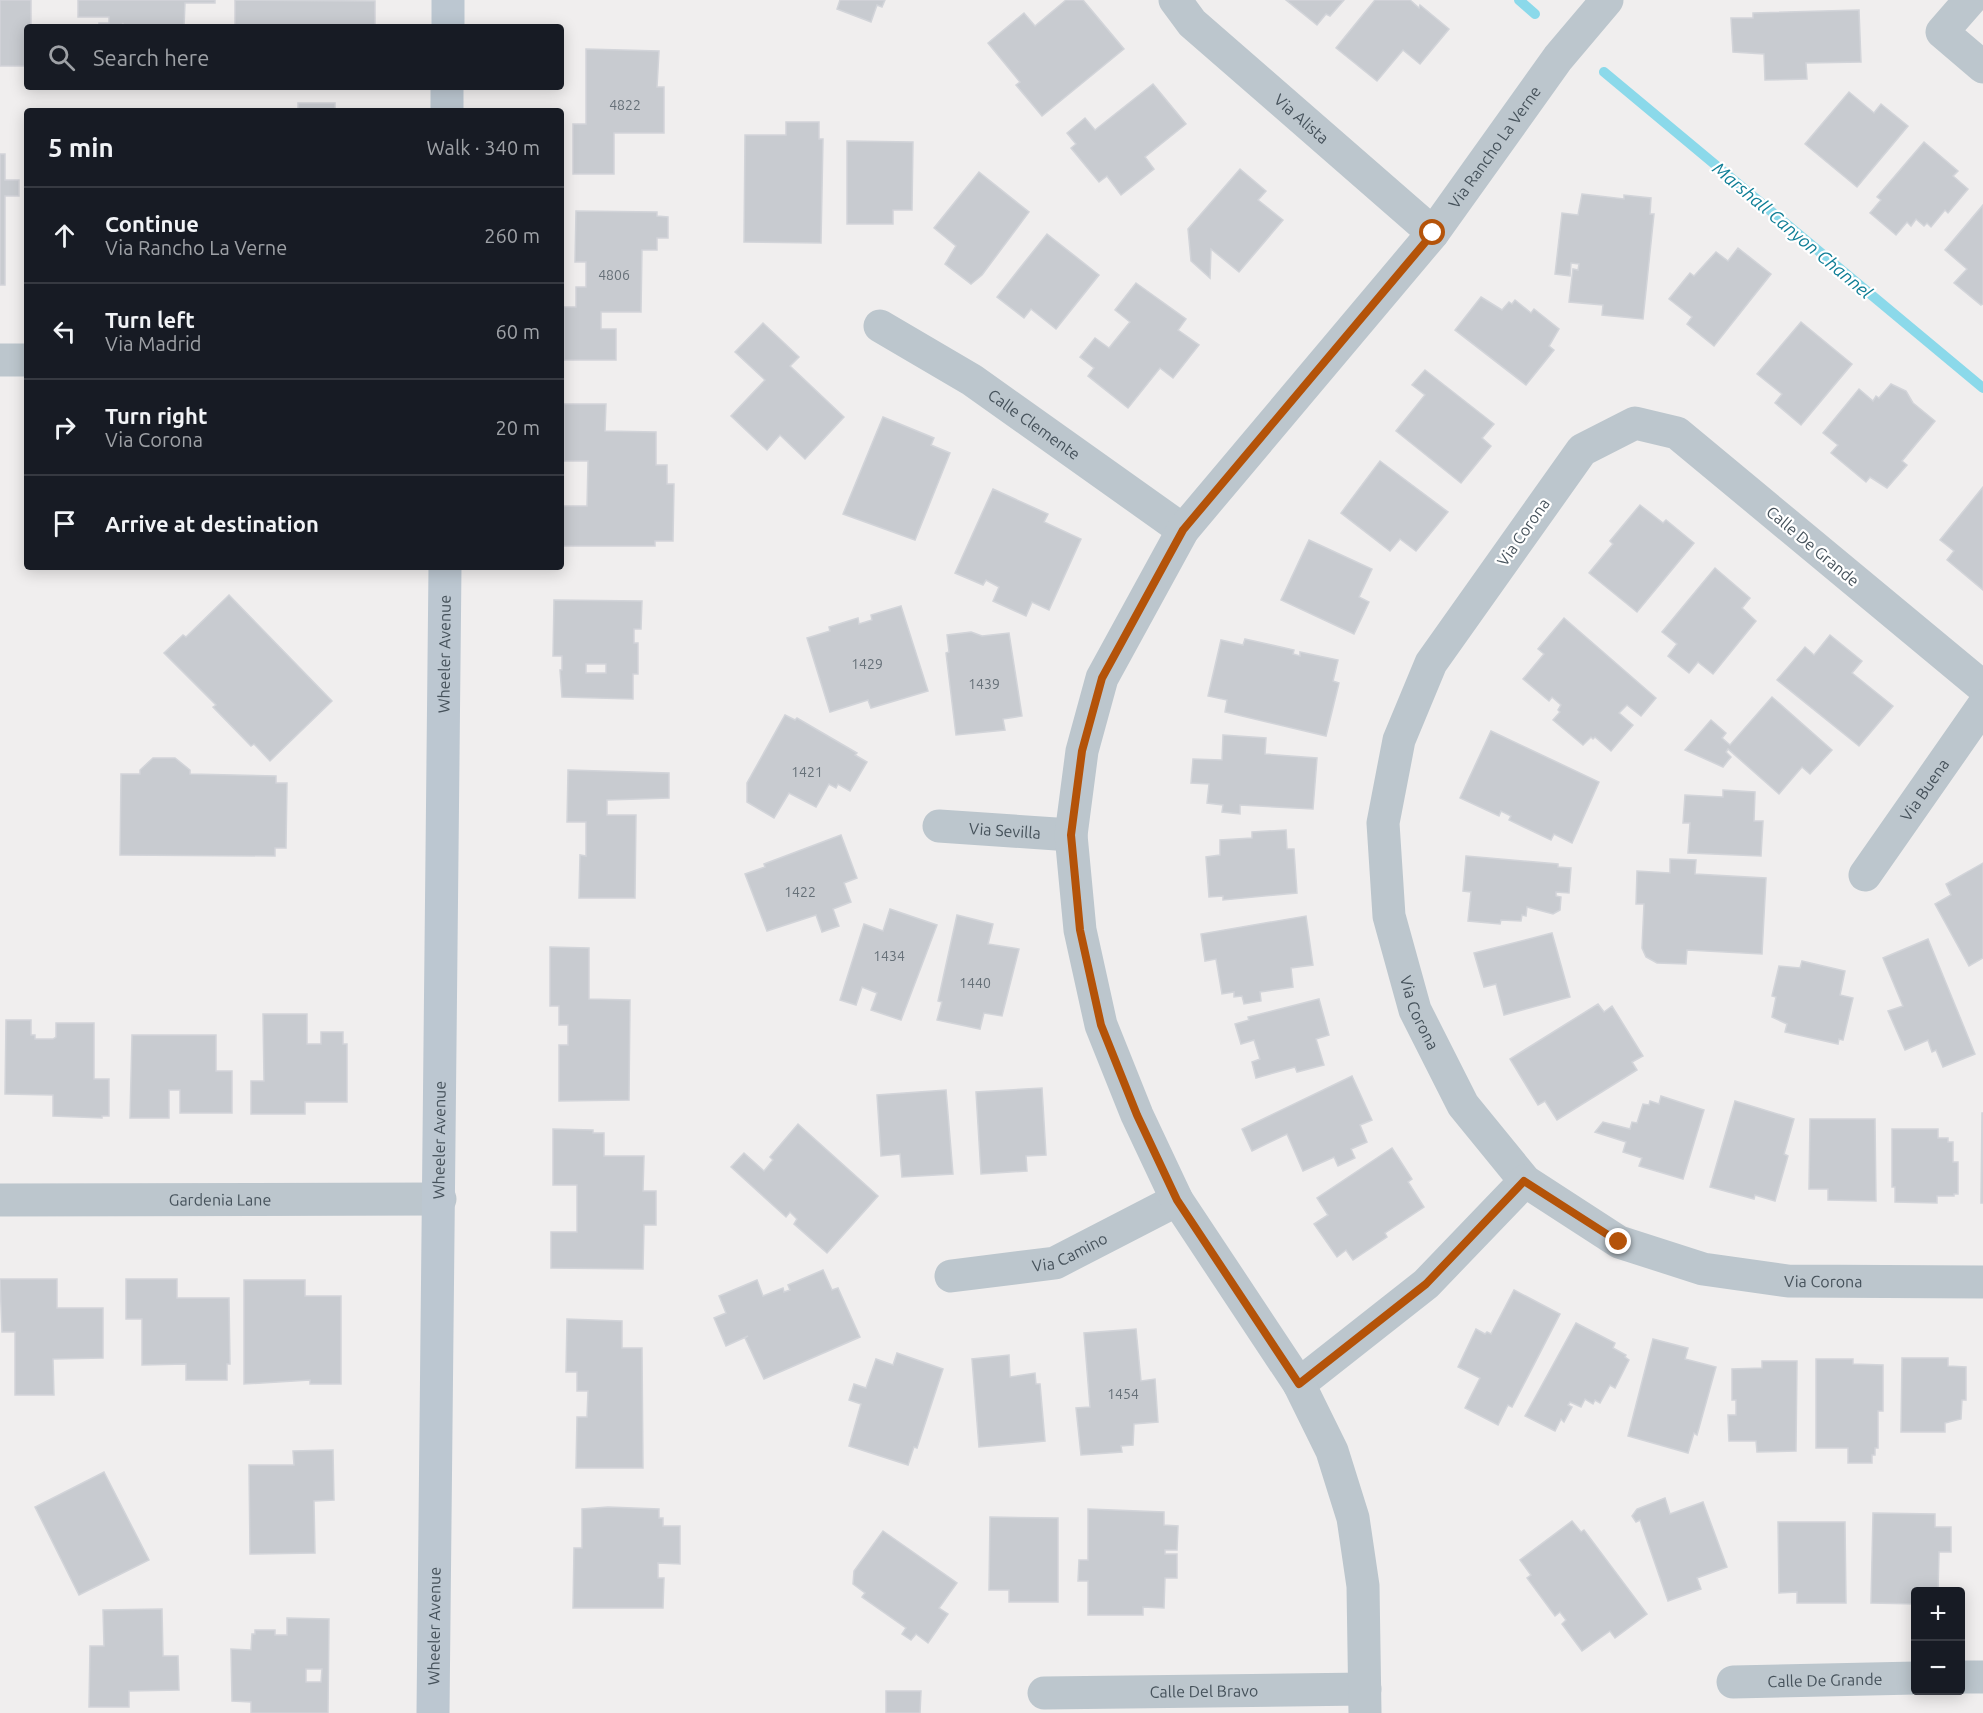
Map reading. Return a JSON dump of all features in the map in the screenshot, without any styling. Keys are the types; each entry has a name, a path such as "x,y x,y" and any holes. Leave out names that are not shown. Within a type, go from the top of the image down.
{"main road":[{"path":"448,0 448,24"},
{"path":"447,90 447,108"},
{"name":"Wheeler Avenue","path":"433,1713 445,570"}],"street":[{"name":"Via Alista","path":"1175,0 1192,23 1433,233"},
{"name":"Via Rancho La Verne","path":"1365,1701 1363,1586 1353,1518 1332,1451 1299,1384 1177,1200 1137,1115 1101,1025 1080,930 1071,835 1082,751 1102,678 1183,530 1433,233 1558,58 1607,0"},
{"path":"1970,0 1942,32 1983,67"},
{"name":"Calle Clemente","path":"880,326 972,380 1183,530"},
{"path":"0,360 24,360"},
{"name":"Calle De Grande","path":"1635,423 1677,433 1983,687"},
{"name":"Via Corona","path":"1635,423 1582,450 1431,663 1400,740 1383,823 1389,916 1415,1010 1463,1105 1524,1181 1619,1242 1703,1269 1788,1281 1983,1282"},
{"name":"Via Buena","path":"1865,875 1983,706"},
{"name":"Via Sevilla","path":"939,826 1071,835"},
{"path":"1299,1384 1426,1284 1524,1181"},
{"name":"Gardenia Lane","path":"0,1200 440,1199"},
{"name":"Via Camino","path":"951,1276 1056,1263 1177,1200"},
{"path":"1965,1677 1983,1677"},
{"name":"Calle De Grande","path":"1733,1682 1911,1678"},
{"name":"Calle Del Bravo","path":"1044,1693 1365,1701"}],"building":[{"path":"0,0 31,0 31,24 24,24 24,66 0,66"},
{"path":"78,0 215,0 215,3 185,3 184,24 99,24 109,23 109,17 78,17"},
{"path":"235,0 375,1 375,24 235,24"},
{"path":"840,0 885,0 882,7 877,5 871,22 837,9"},
{"path":"1066,0 1083,0 1124,49 1042,116 1016,85 1020,82 988,43 1024,13 1035,26"},
{"path":"1286,0 1344,0 1330,16 1326,14 1317,25"},
{"path":"1375,0 1410,0 1419,8 1420,5 1449,29 1420,64 1403,50 1377,81 1336,48"},
{"path":"1859,10 1861,62 1806,63 1807,79 1765,80 1764,54 1733,52 1731,18 1753,18 1753,13"},
{"path":"586,49 659,51 657,87 664,87 664,133 614,133 614,174 573,174 573,124 586,124"},
{"path":"1153,84 1186,124 1145,157 1154,169 1121,195 1107,176 1099,182 1071,148 1076,144 1067,133 1085,118 1095,130"},
{"path":"1849,92 1874,113 1881,104 1908,126 1857,187 1805,144"},
{"path":"298,103 335,103 335,108 298,108"},
{"path":"786,122 819,122 819,139 823,139 821,243 744,242 745,135 786,135"},
{"path":"847,141 913,142 912,210 893,210 893,224 847,224"},
{"path":"1924,142 1958,171 1953,176 1968,189 1948,213 1945,210 1931,227 1927,223 1924,226 1916,219 1911,226 1907,222 1896,235 1870,213 1881,200 1877,197"},
{"path":"0,154 5,154 5,180 19,180 19,196 5,196 5,285 0,285"},
{"path":"1240,169 1266,191 1258,200 1283,220 1239,272 1211,249 1210,278 1191,261 1188,229"},
{"path":"979,172 1029,212 982,275 971,284 945,264 956,246 934,228"},
{"path":"1582,194 1624,199 1624,195 1651,198 1650,214 1654,214 1643,319 1602,315 1603,305 1569,302 1573,269 1578,270 1579,264 1571,263 1570,276 1555,274 1562,213 1578,215"},
{"path":"1983,205 1983,304 1981,305 1954,283 1967,269 1945,250"},
{"path":"576,211 657,212 657,216 668,217 668,238 657,238 657,250 642,250 641,312 601,312 601,329 616,329 616,360 564,360 564,307 576,307 576,287 586,287 586,262 575,262"},
{"path":"1047,234 1099,275 1056,329 1031,309 1024,318 997,297"},
{"path":"1738,248 1771,274 1714,346 1687,324 1692,317 1669,299 1690,273 1694,276 1716,252 1728,261"},
{"path":"1136,283 1186,319 1178,330 1199,345 1173,378 1160,368 1128,408 1088,376 1094,368 1080,357 1095,338 1109,348 1130,322 1115,310"},
{"path":"1481,297 1502,310 1509,302 1512,304 1515,300 1531,313 1534,309 1559,329 1549,346 1554,350 1526,385 1455,330"},
{"path":"1801,322 1852,364 1801,425 1775,403 1782,394 1757,374"},
{"path":"763,323 799,357 790,366 844,417 805,459 780,435 767,450 731,416 765,380 735,352"},
{"path":"1425,370 1494,424 1482,438 1491,446 1461,483 1396,431 1425,395 1412,385"},
{"path":"1891,384 1906,391 1913,403 1935,421 1902,461 1907,465 1887,488 1870,477 1866,482 1831,453 1838,445 1823,433 1859,389 1873,401 1876,396 1879,398"},
{"path":"564,404 606,404 605,431 656,432 656,465 667,465 667,484 674,484 673,541 655,541 655,546 564,546 564,506 587,506 588,461 564,461"},
{"path":"883,417 934,438 931,445 950,453 915,540 843,514"},
{"path":"1380,461 1448,512 1416,551 1400,539 1390,551 1341,513"},
{"path":"1983,487 1983,590 1947,560 1954,551 1940,540"},
{"path":"993,489 1048,514 1044,522 1081,539 1049,610 1032,602 1026,616 993,601 999,587 986,580 983,585 955,573"},
{"path":"1640,505 1663,523 1666,520 1694,543 1637,612 1589,573 1613,544 1610,541"},
{"path":"1309,540 1372,569 1359,597 1369,602 1354,634 1281,600"},
{"path":"1715,568 1750,598 1742,608 1756,621 1713,674 1698,662 1689,673 1668,656 1677,644 1662,632"},
{"path":"229,595 332,701 270,761 254,744 251,746 213,707 216,705 164,653 183,635 186,637"},
{"path":"554,600 642,601 641,629 634,629 634,643 638,643 638,674 633,674 633,699 562,697 560,670 562,670 562,656 553,656","holes":["586,664 606,664 606,673 586,673"]},
{"path":"901,606 928,691 871,708 868,700 830,712 807,638 830,631 829,627 858,618 859,624 872,620 871,615"},
{"path":"1564,618 1656,698 1641,716 1627,705 1619,713 1633,725 1611,751 1595,737 1593,739 1591,737 1583,745 1553,720 1560,712 1558,710 1561,705 1552,697 1549,701 1523,679 1544,654 1538,649"},
{"path":"971,632 982,636 1009,633 1022,716 1003,719 1005,730 956,735 946,653 949,652 947,635"},
{"path":"1830,635 1862,661 1852,673 1893,706 1859,746 1777,680 1805,647 1814,655"},
{"path":"1245,639 1294,650 1293,654 1300,656 1300,652 1338,660 1333,681 1339,683 1326,736 1225,712 1227,700 1208,696 1221,640 1243,645"},
{"path":"1772,697 1832,750 1810,774 1802,767 1779,794 1728,749 1726,752 1731,757 1723,767 1685,750 1711,720 1726,733 1722,738 1730,745"},
{"path":"785,715 795,720 797,718 857,753 855,755 867,762 850,791 838,784 836,788 829,784 816,807 789,793 774,818 747,802 747,783"},
{"path":"1491,731 1599,782 1572,843 1554,834 1551,840 1509,820 1511,816 1501,811 1499,816 1460,798"},
{"path":"1223,735 1266,738 1265,754 1317,758 1313,809 1240,805 1240,814 1222,812 1223,805 1207,803 1209,784 1191,783 1193,759 1222,760"},
{"path":"153,758 175,758 190,770 190,774 276,776 276,783 287,783 286,848 275,848 275,856 120,855 121,774 140,774 140,770"},
{"path":"568,770 669,773 669,798 607,800 607,815 636,815 635,898 579,898 580,855 586,856 586,822 567,822"},
{"path":"1723,790 1755,792 1754,821 1763,821 1761,856 1688,853 1690,823 1683,823 1685,795 1723,797"},
{"path":"1286,830 1287,849 1294,849 1297,893 1223,900 1223,896 1209,897 1206,857 1220,855 1220,840 1252,838 1252,832"},
{"path":"841,835 857,878 844,883 851,902 833,909 839,926 822,932 816,915 767,931 745,874 765,867 764,864"},
{"path":"1466,856 1558,864 1558,867 1571,868 1569,893 1556,892 1556,896 1561,897 1560,910 1553,914 1527,907 1526,916 1522,915 1521,921 1501,920 1500,924 1468,921 1471,892 1463,891"},
{"path":"1670,859 1696,860 1695,874 1766,878 1762,954 1687,950 1686,964 1657,963 1646,957 1642,948 1644,904 1636,904 1637,871 1670,873"},
{"path":"1983,863 1983,958 1969,966 1935,904 1951,895 1946,884"},
{"path":"890,909 937,925 901,1020 871,1010 877,993 862,987 856,1005 840,1000 864,924 883,931"},
{"path":"957,915 993,924 988,944 1019,949 1002,1016 984,1013 980,1029 937,1020 942,1002 938,1001"},
{"path":"1306,916 1313,965 1291,968 1293,987 1260,992 1261,1001 1244,1004 1242,996 1234,997 1234,992 1222,994 1216,959 1205,961 1201,934"},
{"path":"1552,933 1570,997 1504,1015 1496,984 1484,987 1474,953"},
{"path":"1928,939 1975,1054 1943,1067 1936,1050 1932,1052 1928,1040 1905,1050 1888,1011 1903,1006 1883,958"},
{"path":"550,947 589,948 589,999 630,1000 629,1100 559,1101 559,1045 568,1045 568,1025 559,1025 559,1006 550,1006"},
{"path":"1802,961 1845,971 1840,995 1853,998 1843,1040 1839,1039 1838,1044 1785,1032 1787,1024 1772,1017 1776,997 1772,996 1779,966 1800,968"},
{"path":"1319,999 1329,1035 1316,1039 1324,1065 1297,1072 1295,1067 1256,1078 1252,1062 1260,1059 1254,1040 1241,1044 1235,1024 1249,1020 1248,1017"},
{"path":"1598,1004 1604,1012 1612,1006 1643,1056 1632,1062 1637,1070 1557,1120 1545,1101 1538,1105 1510,1059"},
{"path":"263,1014 307,1014 307,1044 321,1044 321,1032 343,1032 343,1044 347,1044 347,1102 305,1102 305,1114 251,1114 251,1081 264,1081"},
{"path":"6,1020 31,1020 31,1035 35,1035 35,1039 56,1037 56,1023 94,1023 94,1079 109,1079 109,1116 102,1116 102,1118 53,1116 53,1095 5,1094"},
{"path":"132,1035 216,1035 216,1071 232,1071 232,1113 180,1113 180,1090 169,1090 169,1118 130,1118"},
{"path":"1352,1076 1372,1120 1360,1125 1367,1142 1351,1149 1355,1158 1338,1166 1334,1157 1303,1171 1287,1134 1252,1151 1242,1129"},
{"path":"1042,1088 1046,1155 1026,1156 1027,1171 981,1174 976,1092"},
{"path":"946,1090 953,1174 902,1177 900,1154 881,1156 877,1095"},
{"path":"1661,1096 1704,1110 1683,1179 1639,1166 1642,1158 1623,1152 1626,1142 1595,1132 1603,1122 1630,1129 1632,1122 1637,1123 1643,1104 1649,1105 1650,1101 1659,1104"},
{"path":"1735,1101 1794,1119 1784,1154 1788,1156 1775,1201 1755,1195 1754,1199 1710,1187"},
{"path":"1982,1113 1983,1203 1981,1203"},
{"path":"1810,1119 1875,1119 1876,1201 1828,1200 1828,1189 1809,1189"},
{"path":"798,1124 878,1196 827,1253 794,1224 797,1219 790,1212 786,1217 731,1167 744,1153 764,1171 773,1160 770,1157"},
{"path":"553,1129 593,1130 593,1133 604,1133 604,1156 644,1156 643,1191 656,1191 656,1225 644,1225 643,1269 551,1268 551,1232 577,1232 577,1185 553,1185"},
{"path":"1892,1129 1938,1129 1938,1138 1948,1138 1948,1142 1953,1142 1953,1162 1958,1162 1958,1194 1937,1196 1937,1203 1895,1202 1895,1187 1892,1187"},
{"path":"1392,1148 1412,1179 1408,1182 1424,1207 1385,1233 1387,1237 1353,1260 1346,1250 1337,1257 1314,1224 1328,1215 1317,1198"},
{"path":"823,1270 832,1290 838,1288 860,1337 764,1379 745,1338 748,1336 726,1346 714,1318 726,1313 719,1296 757,1280 763,1296 783,1288 784,1292 790,1290 788,1285"},
{"path":"0,1279 57,1279 57,1308 103,1308 103,1358 53,1359 54,1395 15,1395 15,1332 2,1332"},
{"path":"126,1279 177,1279 177,1298 229,1298 230,1364 227,1364 227,1380 186,1380 186,1364 142,1365 142,1319 126,1319"},
{"path":"244,1280 305,1280 305,1296 341,1296 341,1384 310,1384 310,1380 244,1384"},
{"path":"1514,1290 1560,1314 1512,1407 1508,1405 1498,1425 1465,1408 1480,1378 1458,1367 1476,1329 1485,1334 1487,1332 1491,1334"},
{"path":"567,1319 622,1321 622,1348 642,1348 643,1468 576,1468 577,1417 587,1417 588,1391 577,1391 577,1372 566,1372"},
{"path":"1576,1323 1615,1343 1613,1348 1626,1355 1625,1357 1629,1360 1615,1388 1610,1385 1600,1403 1595,1400 1593,1404 1585,1399 1581,1407 1570,1402 1568,1405 1572,1407 1564,1422 1561,1419 1555,1431 1525,1416"},
{"path":"1136,1329 1141,1381 1155,1379 1158,1422 1134,1424 1133,1445 1121,1446 1122,1452 1081,1455 1076,1408 1090,1407 1084,1333"},
{"path":"1653,1339 1688,1348 1685,1359 1716,1367 1697,1435 1694,1433 1688,1453 1628,1436"},
{"path":"897,1353 943,1369 917,1448 914,1447 908,1465 849,1446 861,1404 849,1400 854,1384 866,1388 876,1359 893,1365"},
{"path":"1009,1355 1010,1377 1035,1373 1036,1384 1040,1384 1045,1441 979,1447 972,1359"},
{"path":"1902,1358 1948,1358 1948,1366 1966,1367 1966,1400 1962,1400 1961,1419 1945,1423 1945,1432 1901,1432"},
{"path":"1816,1359 1853,1359 1853,1364 1883,1365 1883,1411 1878,1411 1878,1448 1875,1448 1875,1455 1872,1455 1872,1463 1848,1463 1848,1448 1816,1448"},
{"path":"1762,1361 1797,1361 1796,1451 1757,1452 1756,1441 1729,1441 1728,1415 1736,1415 1736,1400 1732,1400 1732,1369 1762,1368"},
{"path":"333,1450 334,1500 314,1501 315,1553 250,1554 249,1465 294,1465 293,1451"},
{"path":"104,1472 149,1560 79,1595 35,1507"},
{"path":"1665,1498 1670,1514 1703,1502 1727,1567 1697,1578 1701,1589 1668,1601 1640,1520 1636,1522 1632,1516 1637,1509"},
{"path":"608,1507 659,1509 659,1518 663,1518 663,1526 680,1526 680,1564 658,1563 658,1578 664,1578 663,1608 573,1608 574,1548 582,1548 582,1509"},
{"path":"1088,1509 1164,1512 1164,1525 1178,1526 1177,1550 1165,1550 1165,1554 1177,1554 1177,1578 1165,1578 1164,1608 1143,1607 1143,1615 1088,1615 1088,1581 1078,1581 1079,1560 1088,1560"},
{"path":"1873,1513 1935,1514 1935,1527 1951,1527 1951,1552 1939,1552 1938,1587 1911,1587 1911,1604 1871,1603"},
{"path":"990,1517 1058,1518 1058,1602 1009,1602 1009,1590 989,1590"},
{"path":"1572,1521 1581,1532 1584,1530 1647,1614 1615,1638 1610,1631 1582,1651 1562,1624 1566,1620 1560,1612 1555,1616 1527,1578 1531,1575 1520,1560"},
{"path":"1778,1522 1845,1522 1846,1603 1797,1603 1797,1592 1779,1593"},
{"path":"883,1531 957,1583 939,1608 948,1614 928,1643 916,1634 911,1640 902,1634 906,1628 862,1597 865,1593 853,1584 854,1571"},
{"path":"162,1609 163,1656 178,1656 179,1690 129,1691 129,1707 89,1707 90,1646 104,1646 103,1610"},
{"path":"287,1618 329,1619 328,1713 251,1713 251,1702 232,1701 231,1649 251,1650 252,1634 255,1634 255,1630 275,1630 275,1635 287,1635","holes":["306,1669 322,1669 321,1682 306,1682"]},
{"path":"886,1691 921,1691 920,1713 886,1713"}],"waterway":[{"name":"Marshall Canyon Channel","path":"1519,0 1535,14"},
{"name":"Marshall Canyon Channel","path":"1604,72 1983,388"}],"route":[{"path":"1433,233 1183,530 1102,678 1082,751 1071,835 1080,930 1101,1025 1137,1115 1177,1200 1299,1384 1426,1284 1524,1181 1619,1242"}]}
